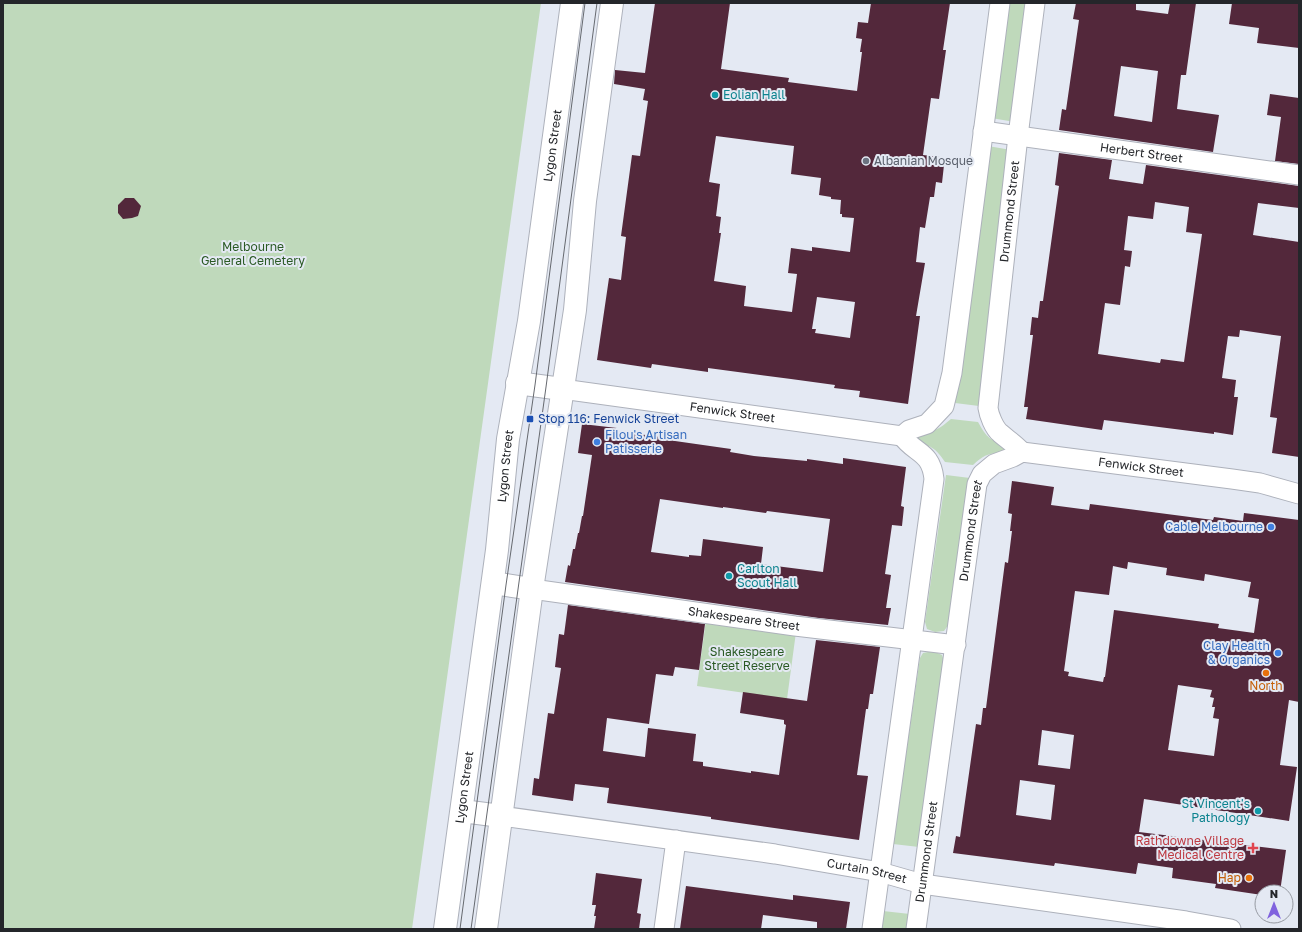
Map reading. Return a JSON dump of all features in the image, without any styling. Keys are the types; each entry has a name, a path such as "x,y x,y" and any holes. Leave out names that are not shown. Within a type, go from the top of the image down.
{"street":[{"name":"Lygon Street","path":"445,929 493,583 508,439 529,321 572,3"},
{"path":"486,929 532,589 575,310 585,201 612,3"},
{"path":"872,929 934,479 933,468 923,453 907,443 902,436 909,430 927,424 946,402 952,373 1000,3"},
{"name":"Drummond Street","path":"916,929 978,484 982,474 994,464 1022,452 1015,443 998,432 988,408 1018,136 1035,3"},
{"name":"Herbert Street","path":"983,131 1299,175"},
{"path":"517,383 562,389"},
{"name":"Fenwick Street","path":"562,389 902,436"},
{"name":"Fenwick Street","path":"1022,452 1260,483 1299,484"},
{"name":"Fenwick Street","path":"1260,483 1299,494"},
{"path":"493,583 532,589"},
{"name":"Shakespeare Street","path":"532,589 780,624 956,645"},
{"path":"462,810 501,816"},
{"name":"Curtain Street","path":"501,816 775,854 880,872 922,884 1186,921 1231,929"},
{"path":"664,929 676,840"}],"green space":[{"name":"Melbourne General Cemetery","path":"3,3 541,3 412,929 3,929"},
{"path":"1006,3 1030,3 1015,122 991,118"},
{"path":"988,146 1011,150 979,406 955,403"},
{"path":"951,419 978,422 990,438 997,442 1008,444 1007,454 988,455 981,458 973,465 945,462 939,453 932,448 924,444 914,442 915,432 935,430"},
{"path":"946,475 970,478 949,624 944,631 935,632 927,629 925,622"},
{"name":"Shakespeare Street Reserve","path":"706,620 796,632 787,699 697,686"},
{"path":"933,651 942,655 944,661 919,847 893,844 920,658 923,653"},
{"path":"883,911 910,914 908,929 880,929"}],"building":[{"path":"655,3 730,3 721,69 789,78 788,82 857,91 862,52 860,52 862,39 856,38 858,22 868,23 871,3 950,3 943,50 946,50 939,99 931,98 923,155 940,157 939,165 944,165 942,183 936,182 934,197 930,197 925,228 920,227 916,262 925,263 916,316 920,316 908,404 859,397 860,391 834,388 835,385 708,368 708,372 652,364 651,368 597,360 609,278 621,280 626,237 621,236 632,155 640,156 648,101 643,100 645,89 614,84 615,70 645,73","holes":["716,136 794,146 791,174 821,178 819,195 831,197 831,199 841,200 840,214 842,214 842,217 854,218 850,252 812,247 812,251 791,248 788,273 797,274 792,312 744,306 746,286 714,281 721,233 719,233 721,217 716,216 720,184 709,182","817,297 855,302 850,338 815,333 816,329 812,329"]},
{"path":"1076,3 1136,3 1136,10 1168,14 1170,3 1196,3 1186,75 1181,75 1177,109 1219,115 1213,152 1059,130 1062,109 1066,110 1079,20 1073,19","holes":["1121,66 1158,71 1152,122 1114,116"]},
{"path":"1232,3 1299,3 1299,48 1257,43 1259,28 1229,24"},
{"path":"1270,94 1299,98 1299,164 1275,161 1281,117 1267,115"},
{"path":"1059,153 1112,160 1109,179 1143,184 1146,165 1299,186 1299,208 1258,203 1253,235 1299,242 1299,457 1272,453 1277,418 1270,417 1281,336 1240,330 1239,337 1228,336 1222,378 1236,380 1234,397 1238,397 1233,435 1214,432 1214,434 1104,420 1102,430 1026,419 1028,407 1024,407 1033,335 1030,335 1032,317 1038,318 1040,301 1043,301 1059,186 1055,185","holes":["1155,202 1189,207 1186,232 1202,234 1184,362 1161,359 1160,363 1098,354 1105,303 1120,305 1125,266 1130,267 1132,251 1124,250 1128,216 1153,219"]},
{"path":"125,198 134,198 141,206 138,216 123,219 118,213 118,205"},
{"path":"582,424 617,428 616,431 731,449 730,452 754,456 807,461 807,459 843,464 843,458 906,467 901,506 904,507 902,526 892,525 885,574 891,575 886,608 891,608 888,625 819,618 565,582 568,565 570,566 573,549 575,549 583,516 592,455 578,453","holes":["660,499 766,513 767,511 830,519 823,572 761,564 763,547 703,539 701,556 689,555 689,557 651,552"]},
{"path":"1012,481 1054,487 1051,505 1089,510 1090,504 1213,520 1214,517 1243,521 1244,513 1299,520 1299,702 1289,700 1280,765 1297,767 1289,821 1144,799 1139,832 1286,850 1281,884 1254,884 1254,894 1215,888 1216,884 1172,878 1173,868 1138,863 1136,874 1055,863 1054,866 953,853 956,836 960,837 976,724 981,725 983,708 986,708 1005,562 1008,563 1012,531 1010,531 1012,514 1008,513","holes":["1128,562 1167,568 1166,575 1204,581 1205,574 1251,582 1248,597 1259,599 1254,633 1218,628 1219,624 1114,610 1105,677 1103,682 1068,676 1069,672 1064,671 1075,591 1109,595 1113,566 1127,569","1178,685 1212,690 1210,697 1214,698 1212,707 1215,707 1213,718 1219,719 1214,756 1168,750","1042,730 1074,735 1070,769 1038,765","1020,780 1055,785 1051,820 1016,815"]},
{"path":"568,605 705,624 699,670 675,667 673,676 656,674 649,724 607,718 603,751 645,757 648,728 696,734 693,761 703,762 703,766 751,773 751,771 779,775 786,725 784,724 784,720 740,713 743,692 807,701 816,640 880,647 873,694 870,694 868,709 866,709 857,775 868,776 859,840 711,819 711,817 607,803 609,788 575,784 573,801 532,795 534,778 539,779 548,713 554,714 561,668 555,667 559,634 564,635"},
{"path":"596,873 642,879 637,913 641,914 639,929 594,929 596,905 592,905"},
{"path":"686,886 793,900 793,895 850,902 846,929 817,929 817,922 763,915 761,929 680,929"}],"tram line":[{"path":"460,929 506,585 535,385 585,3"},
{"path":"471,929 546,387 597,3"}],"place":[{"name":"Eolian Hall","path":"715,95"},
{"name":"Albanian Mosque","path":"866,161"},
{"name":"Stop 116: Fenwick Street","path":"530,419"},
{"name":"Filou's Artisan Patisserie","path":"597,442"},
{"name":"Cable Melbourne","path":"1271,527"},
{"name":"Carlton Scout Hall","path":"729,576"},
{"name":"Clay Health & Organics","path":"1278,653"},
{"name":"North","path":"1266,673"},
{"name":"St Vincent's Pathology","path":"1258,811"},
{"name":"Rathdowne Village Medical Centre","path":"1253,848"},
{"name":"Hap","path":"1249,878"}]}
